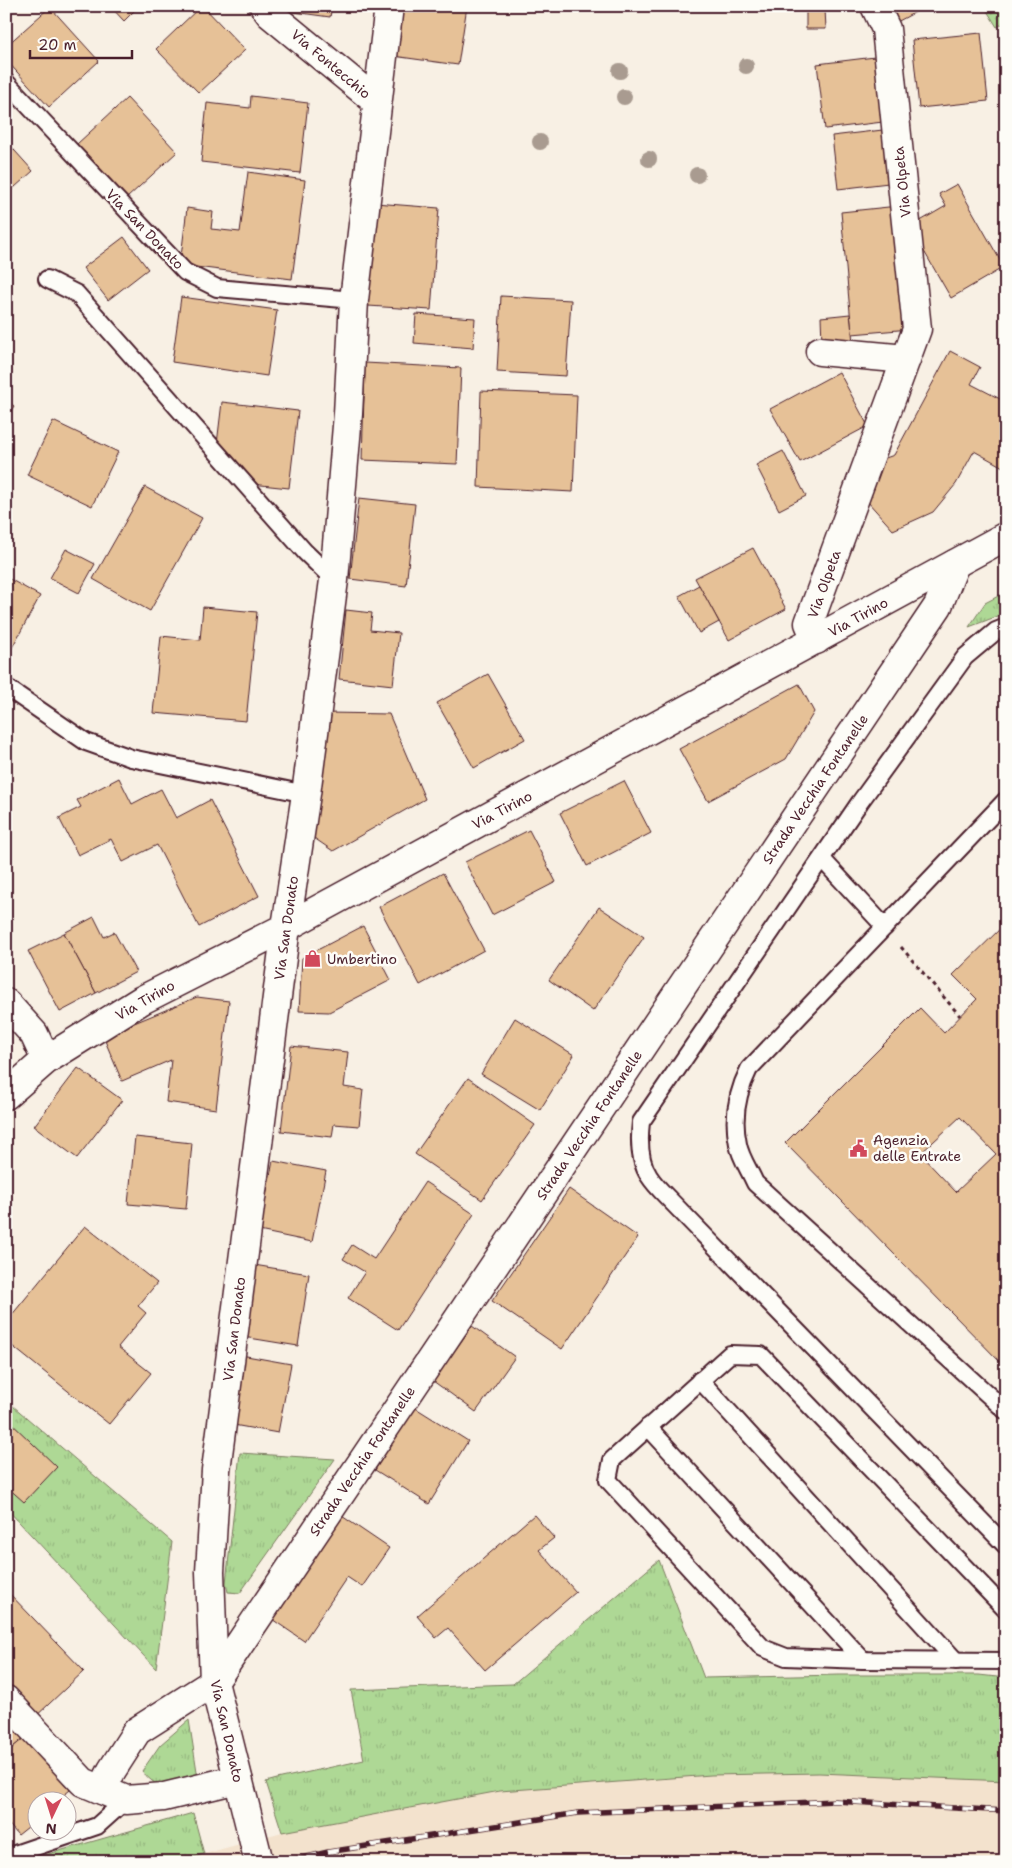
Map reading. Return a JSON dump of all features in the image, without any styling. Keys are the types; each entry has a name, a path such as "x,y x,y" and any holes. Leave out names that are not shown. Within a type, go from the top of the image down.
{"street":[{"name":"Via Fontecchio","path":"264,6 270,14 376,102"},
{"name":"Via San Donato","path":"259,1862 214,1682 210,1572 216,1470 286,926 306,794 334,580 348,414 354,300 376,102 389,6"},
{"name":"Via Olpeta","path":"816,640 809,623 916,329 886,29 875,6"},
{"path":"820,351 906,358"},
{"name":"Via Tirino","path":"6,1095 46,1060 142,1000 286,926 1006,536"},
{"name":"Strada Vecchia Fontanelle","path":"214,1682 938,606 955,564"},
{"path":"6,1003 34,1034 46,1060"},
{"path":"102,1790 112,1770 137,1731 214,1682"},
{"path":"6,1700 83,1782 126,1800 164,1797 238,1779"}],"lane":[{"name":"Via San Donato","path":"6,82 186,272 217,288 354,300"},
{"path":"47,279 77,294 305,552 334,580"},
{"path":"1006,627 996,631 965,657 860,802 641,1122 640,1134 641,1154 648,1175 667,1198 1006,1546"},
{"path":"6,687 86,742 107,750 131,758 306,794"},
{"path":"1006,800 749,1068 740,1088 735,1115 738,1145 756,1183 1006,1411"},
{"path":"822,859 885,928"},
{"path":"1006,1610 761,1355 730,1354 612,1460 608,1480 763,1648 786,1658 1006,1661"},
{"path":"700,1380 956,1661"},
{"path":"648,1427 863,1660"},
{"path":"6,1857 97,1826 126,1800"}],"path":[{"path":"885,928 960,1016"}],"shaded area":[{"path":"1006,1742 1006,1862 955,1862 843,1856 562,1862 20,1862 193,1813 204,1854 282,1832 266,1782 364,1760"}],"green space":[{"path":"984,6 1006,6 1006,22 997,27"},
{"path":"1006,592 1006,613 969,627 985,603"},
{"path":"6,1400 172,1542 156,1669 6,1508"},
{"path":"240,1453 335,1459 240,1593 228,1592 226,1583"},
{"path":"659,1560 704,1678 839,1675 979,1675 1006,1678 1006,1781 819,1773 711,1775 500,1791 282,1832 266,1782 364,1760 351,1690 513,1684"},
{"path":"189,1720 198,1778 174,1785 161,1786 142,1771 160,1745"},
{"path":"193,1813 204,1854 176,1862 20,1862"}],"building":[{"path":"110,6 139,6 124,21"},
{"path":"201,6 245,50 199,93 156,49"},
{"path":"280,6 332,6 330,17 279,10"},
{"path":"400,6 467,6 458,65 393,56"},
{"path":"886,6 927,6 895,23"},
{"path":"50,7 99,61 49,107 6,60 6,46"},
{"path":"825,9 826,29 806,29 806,10"},
{"path":"981,33 988,101 919,108 912,40"},
{"path":"883,56 891,121 825,129 817,64"},
{"path":"251,96 308,103 300,173 201,162 207,103 250,108"},
{"path":"127,98 177,152 127,198 77,144"},
{"path":"891,129 897,182 838,189 832,136"},
{"path":"6,141 33,171 6,195"},
{"path":"248,172 305,180 292,279 180,265 187,208 213,212 211,229 240,232"},
{"path":"957,184 1004,267 951,298 910,227 946,206 939,194"},
{"path":"375,203 439,208 431,310 368,306"},
{"path":"898,206 910,329 852,334 841,212"},
{"path":"124,237 148,269 108,300 83,268"},
{"path":"501,296 571,300 566,376 497,372"},
{"path":"181,297 277,310 267,376 172,362"},
{"path":"416,314 475,318 473,348 414,343"},
{"path":"850,314 853,342 822,342 821,317"},
{"path":"950,351 980,367 971,384 1006,402 1006,463 1003,467 974,451 956,484 933,512 893,530 867,501 880,460 894,455"},
{"path":"365,363 461,368 457,464 362,460"},
{"path":"839,372 868,426 800,462 770,409"},
{"path":"481,391 577,395 573,492 478,487"},
{"path":"6,400 14,406 6,418"},
{"path":"222,402 298,411 289,488 252,484 217,444"},
{"path":"53,421 118,452 92,506 27,475"},
{"path":"783,451 806,496 779,510 756,465"},
{"path":"145,487 202,518 150,611 93,579"},
{"path":"359,498 415,504 406,586 350,579"},
{"path":"753,548 786,609 729,640 695,578"},
{"path":"66,549 95,564 79,593 50,578"},
{"path":"6,577 40,596 8,655 6,654"},
{"path":"699,585 719,622 699,633 679,596"},
{"path":"203,607 257,612 246,721 153,713 161,636 200,640"},
{"path":"346,610 372,613 370,630 399,633 393,685 339,679"},
{"path":"488,674 525,739 474,768 437,703"},
{"path":"799,684 814,712 786,759 708,801 679,749"},
{"path":"327,713 389,714 425,799 333,851 314,838"},
{"path":"119,778 132,804 161,789 176,818 210,800 259,896 199,927 157,845 123,862 111,839 78,855 59,818 81,807 77,800"},
{"path":"624,781 651,833 587,866 560,813"},
{"path":"529,830 556,882 492,915 465,862"},
{"path":"443,873 484,950 420,985 379,907"},
{"path":"599,907 644,937 593,1011 549,980"},
{"path":"94,917 104,937 114,932 136,972 96,993 64,933"},
{"name":"Agenzia delle Entrate","path":"1006,923 1006,1368 785,1143 920,1008 944,1033 977,999 953,975","holes":["960,1117 996,1154 956,1192 920,1154"]},
{"path":"363,926 391,980 329,1012 299,1011 302,958"},
{"path":"64,933 96,993 60,1012 28,951"},
{"path":"197,997 229,1001 216,1109 166,1102 171,1060 122,1081 103,1036"},
{"path":"515,1018 574,1055 540,1110 481,1074"},
{"path":"291,1046 348,1052 344,1087 363,1090 359,1126 334,1124 332,1137 281,1131"},
{"path":"78,1068 122,1100 77,1158 34,1126"},
{"path":"468,1078 535,1125 482,1200 415,1154"},
{"path":"135,1137 192,1143 186,1209 128,1204"},
{"path":"273,1161 326,1171 312,1242 259,1231"},
{"path":"425,1182 474,1214 398,1330 348,1298 365,1272 343,1259 352,1245 374,1259"},
{"path":"569,1189 638,1237 562,1349 492,1301"},
{"path":"85,1226 157,1283 138,1306 146,1313 118,1347 151,1373 109,1424 6,1341 6,1322"},
{"path":"254,1265 309,1274 298,1346 243,1337"},
{"path":"472,1326 515,1357 476,1412 433,1381"},
{"path":"241,1355 291,1364 278,1433 228,1424"},
{"path":"414,1407 468,1441 429,1504 375,1470"},
{"path":"7,1419 57,1467 24,1502 6,1486"},
{"path":"333,1510 389,1548 362,1587 347,1577 304,1641 263,1613"},
{"path":"534,1515 554,1538 539,1550 576,1592 485,1670 448,1628 436,1638 417,1616"},
{"path":"6,1590 84,1671 32,1720 6,1693"},
{"path":"13,1725 24,1738 6,1753 6,1731"},
{"path":"24,1738 70,1790 28,1790 28,1827 18,1835 6,1821 6,1753"}],"railway":[{"path":"285,1862 328,1852 578,1813 835,1801 1006,1811"}],"place":[{"name":"Umbertino","path":"313,959"},
{"name":"Agenzia delle Entrate","path":"859,1148"}]}
